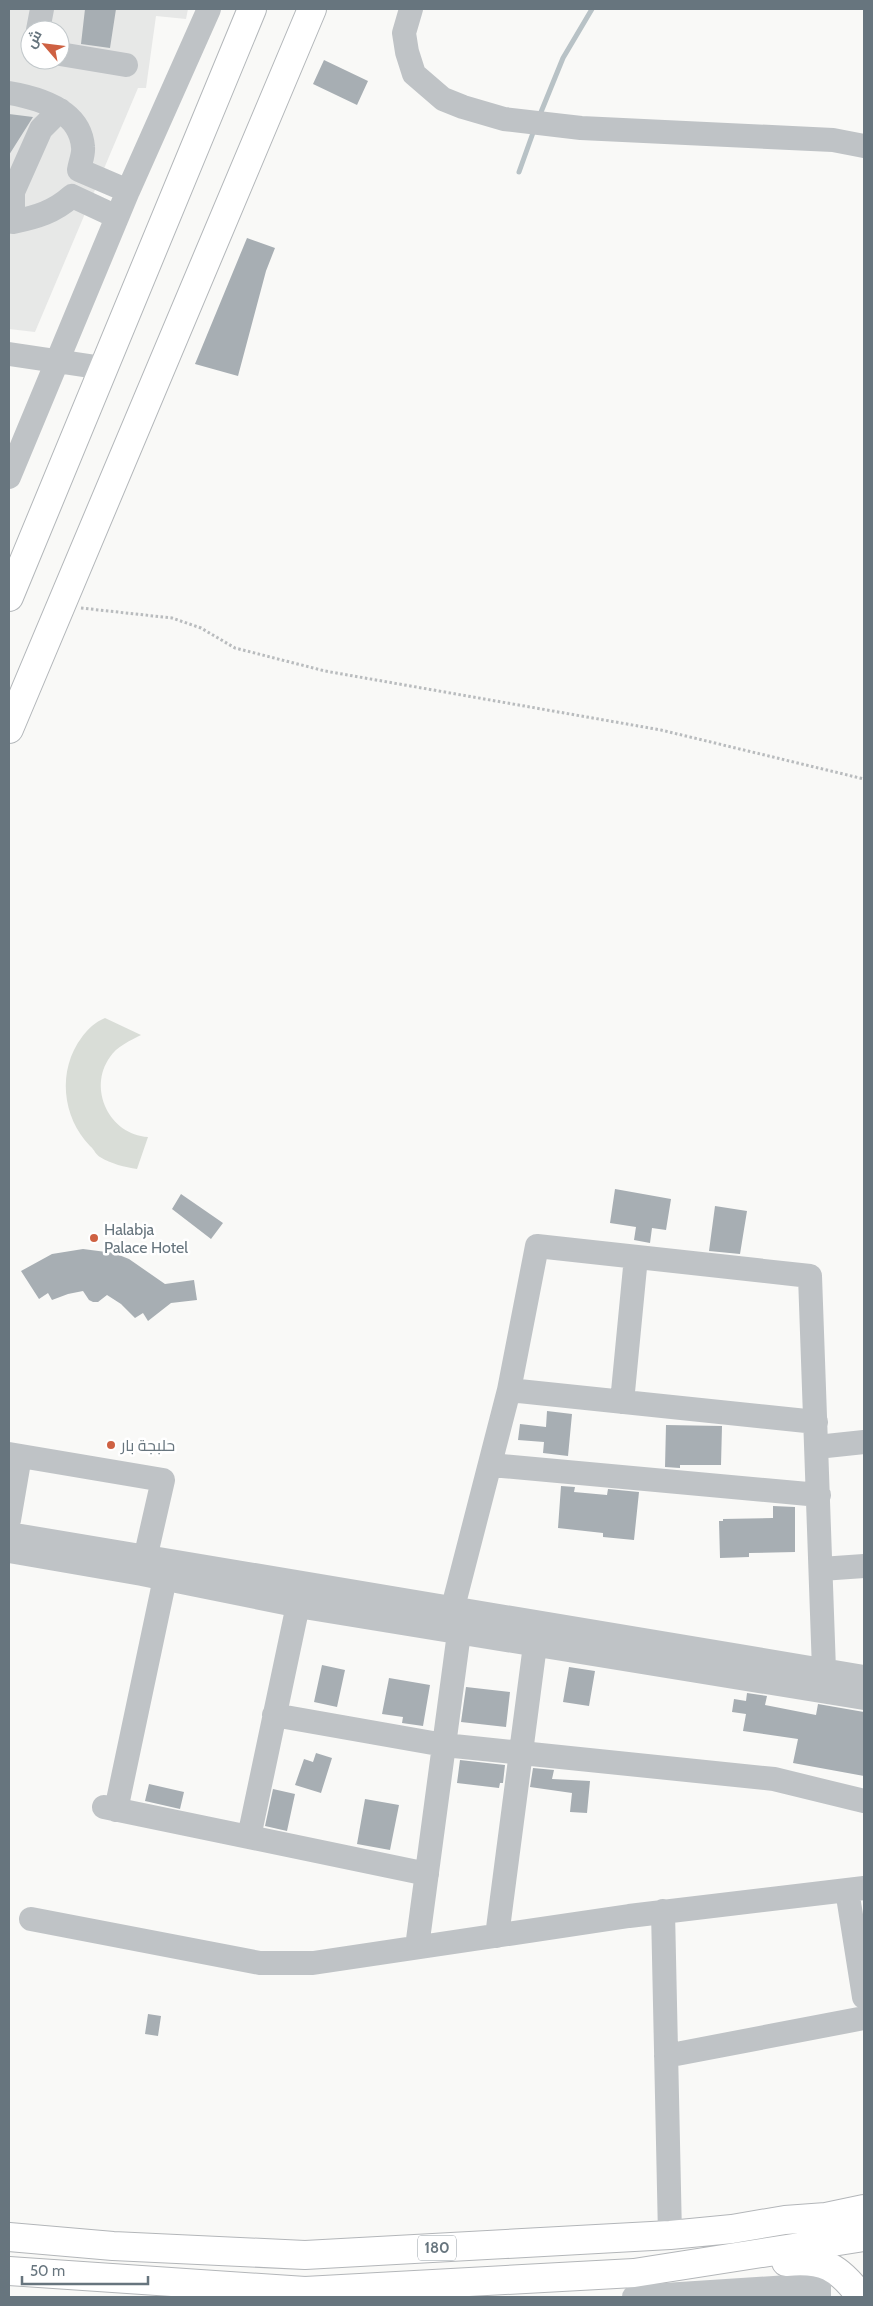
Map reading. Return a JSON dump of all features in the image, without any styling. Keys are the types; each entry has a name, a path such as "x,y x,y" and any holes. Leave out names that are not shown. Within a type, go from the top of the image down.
{"main road":[{"path":"9,597 252,9"},
{"path":"9,729 312,9"},
{"path":"785,2220 864,2193"},
{"name":"180","path":"9,2237 113,2246 305,2255 670,2235 732,2229 785,2220 826,2217 864,2209"},
{"name":"180","path":"9,2271 305,2291 634,2273 864,2237"},
{"path":"665,2268 705,2271 816,2261 840,2273 861,2297"}],"street":[{"path":"411,9 404,33 407,52 414,74 443,99 504,119 581,128 833,140 864,146"},
{"path":"9,476 128,191 209,10"},
{"path":"70,56 126,66"},
{"path":"9,93 44,101 60,110 76,124 83,147 79,170 128,191"},
{"path":"60,110 41,129 13,192 13,222 42,216 60,206 72,196 117,217"},
{"path":"9,354 104,368"},
{"path":"453,1607 509,1390 537,1246 810,1276 824,1670"},
{"path":"622,1402 636,1257"},
{"path":"509,1390 816,1422"},
{"path":"817,1447 864,1442"},
{"path":"9,1520 15,1455 163,1480 155,1567 110,1809 427,1874"},
{"path":"491,1464 819,1495"},
{"path":"9,1534 155,1567 298,1605 459,1633 535,1645 628,1649 824,1670 864,1677"},
{"path":"9,1551 155,1567 453,1607 628,1649 864,1698"},
{"path":"821,1569 864,1566"},
{"path":"249,1838 298,1605"},
{"path":"417,1948 459,1633"},
{"path":"497,1936 535,1645"},
{"path":"274,1715 444,1745 774,1779 864,1801"},
{"path":"31,1920 260,1963 313,1963 663,1911 856,1889 864,1997"},
{"path":"663,1911 670,2235"},
{"path":"666,2056 864,2018"},
{"path":"634,2297 819,2285 819,2297"}],"path":[{"path":"61,606 172,618 201,628 235,648 299,665 661,730 864,779"}],"shaded area":[{"path":"9,9 188,9 186,19 156,16 146,88 138,88 35,332 9,329"},
{"path":"105,1018 141,1035 124,1044 113,1053 103,1070 101,1083 102,1096 106,1108 113,1119 123,1128 135,1134 148,1137 137,1169 113,1163 99,1156 73,1121 66,1093 66,1078 74,1050 89,1029"}],"building":[{"path":"85,9 116,9 110,48 81,44"},
{"path":"324,60 368,81 357,105 313,84"},
{"path":"9,114 33,117 9,155"},
{"path":"247,238 275,248 266,271 238,376 195,364"},
{"path":"615,1189 671,1199 666,1230 652,1228 650,1243 634,1240 636,1227 610,1223"},
{"path":"181,1194 223,1223 211,1239 172,1209"},
{"path":"715,1206 747,1211 740,1254 709,1251"},
{"path":"83,1249 114,1253 129,1259 165,1284 194,1280 197,1300 171,1303 148,1321 143,1313 135,1318 121,1304 107,1295 98,1302 89,1300 83,1291 52,1300 48,1293 39,1299 21,1271 52,1254"},
{"path":"547,1411 572,1414 568,1456 543,1453 544,1442 518,1440 520,1424 546,1427"},
{"path":"666,1425 722,1426 721,1465 680,1465 680,1468 665,1467"},
{"path":"561,1486 575,1487 574,1492 607,1495 608,1489 639,1492 634,1540 603,1537 603,1533 558,1528"},
{"path":"773,1506 795,1507 795,1552 749,1553 749,1557 720,1558 719,1521 723,1521 723,1519 773,1518"},
{"path":"322,1665 345,1670 337,1707 314,1702"},
{"path":"569,1667 595,1671 589,1706 563,1702"},
{"path":"389,1678 430,1685 423,1726 402,1723 403,1717 382,1714"},
{"path":"466,1687 510,1692 506,1727 461,1722"},
{"path":"747,1693 767,1696 765,1705 816,1715 818,1704 864,1712 864,1776 793,1763 798,1739 743,1731 746,1714 732,1712 734,1699 746,1701"},
{"path":"316,1753 332,1758 321,1793 295,1785 304,1759 313,1762"},
{"path":"460,1760 505,1765 503,1783 500,1783 499,1788 457,1783"},
{"path":"533,1768 554,1770 552,1779 590,1781 587,1813 570,1812 572,1793 530,1787"},
{"path":"149,1784 184,1792 180,1809 145,1801"},
{"path":"273,1789 295,1794 287,1831 265,1826"},
{"path":"365,1799 399,1805 390,1850 357,1844"},
{"path":"148,2014 161,2016 158,2036 145,2034"}],"waterway":[{"path":"539,117 563,58 592,9"},
{"path":"519,172 534,130"}],"place":[{"name":"Halabja Palace Hotel","path":"94,1238"},
{"name":"حلبجة بار","path":"111,1445"}]}
